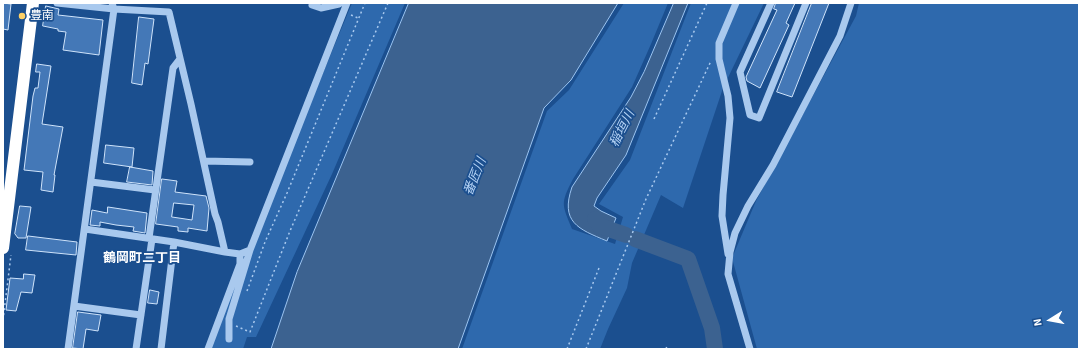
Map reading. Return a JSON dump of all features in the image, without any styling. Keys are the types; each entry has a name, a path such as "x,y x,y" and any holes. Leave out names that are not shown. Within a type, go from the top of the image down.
{"highway":[{"path":"3,248 33,3"}],"street":[{"path":"57,3 113,6 169,12 225,252"},
{"path":"312,5 321,8 340,3"},
{"path":"229,339 229,318 250,250 347,3"},
{"path":"736,3 719,43 719,59 728,96 730,118 722,195 722,216 728,260 728,274 750,349"},
{"path":"771,3 740,72 750,115 759,118 806,3"},
{"path":"728,260 735,233 741,218 773,165 840,36 851,3"},
{"path":"68,349 85,229 113,6"},
{"path":"136,349 155,190 173,68 180,59"},
{"path":"204,161 250,162"},
{"path":"91,182 155,190"},
{"path":"85,229 150,238 240,254 250,250"},
{"path":"161,349 174,242"},
{"path":"208,349 240,264 240,254"},
{"path":"74,306 141,316"}],"path":[{"path":"247,290 265,242 365,3"},
{"path":"229,339 234,325 250,332 290,231 388,3"},
{"path":"654,119 706,3"},
{"path":"586,349 646,199 719,43"},
{"path":"567,349 599,268"}],"shaded area":[{"path":"352,3 405,3 332,174 256,337 247,337 243,349 209,349"},
{"path":"624,3 668,3 632,87 573,179 564,199 564,209 572,229 615,244 623,217 599,204 630,160 691,3 764,3 723,88 683,208 661,195 632,263 627,288 600,349 462,349 547,111 569,90"},
{"path":"859,3 1079,3 1079,349 757,349 732,258 756,201 856,16"}],"water":[{"name":"番匠川","path":"409,3 618,3 571,80 544,108 458,349 271,349 297,272"},
{"path":"674,3 688,3 626,155 597,198 594,206 616,218 607,241 580,228 574,223 568,209 572,187 631,97 644,72"}],"building":[{"path":"3,3 11,4 8,30 3,29"},
{"path":"776,3 795,3 786,23 789,25 760,88 747,81 746,77 777,10 774,9"},
{"path":"812,3 829,3 792,97 777,92"},
{"path":"46,6 59,9 58,15 103,20 99,55 63,50 66,32 43,26"},
{"path":"139,17 154,19 148,64 145,63 142,85 132,83"},
{"path":"37,64 51,66 42,124 63,127 54,175 53,192 41,190 43,172 24,170 33,96 35,88 38,88 40,72 36,72"},
{"path":"106,145 134,148 132,167 104,163"},
{"path":"130,167 153,171 152,185 127,182"},
{"path":"162,179 177,181 175,192 206,196 209,208 207,231 188,228 188,232 178,231 178,227 156,224","holes":["174,203 194,205 192,220 172,217"]},
{"path":"20,206 31,207 26,238 18,238 15,234"},
{"path":"108,207 147,213 145,233 133,231 134,227 100,222 100,226 90,225 92,210 107,213"},
{"path":"28,236 77,242 76,255 26,250"},
{"path":"24,274 35,275 32,293 21,292 16,311 6,310 10,278 23,279"},
{"path":"150,290 159,292 157,304 148,303"},
{"path":"78,312 101,315 98,331 86,329 83,349 73,348"}],"waterway":[{"name":"稲垣川","path":"595,219 600,226 626,235"},
{"name":"稲垣川","path":"635,239 688,259 712,328 715,349"}],"place":[{"name":"豊南","path":"22,16"}],"district":[{"name":"鶴岡町二丁目","path":"142,259"}]}
